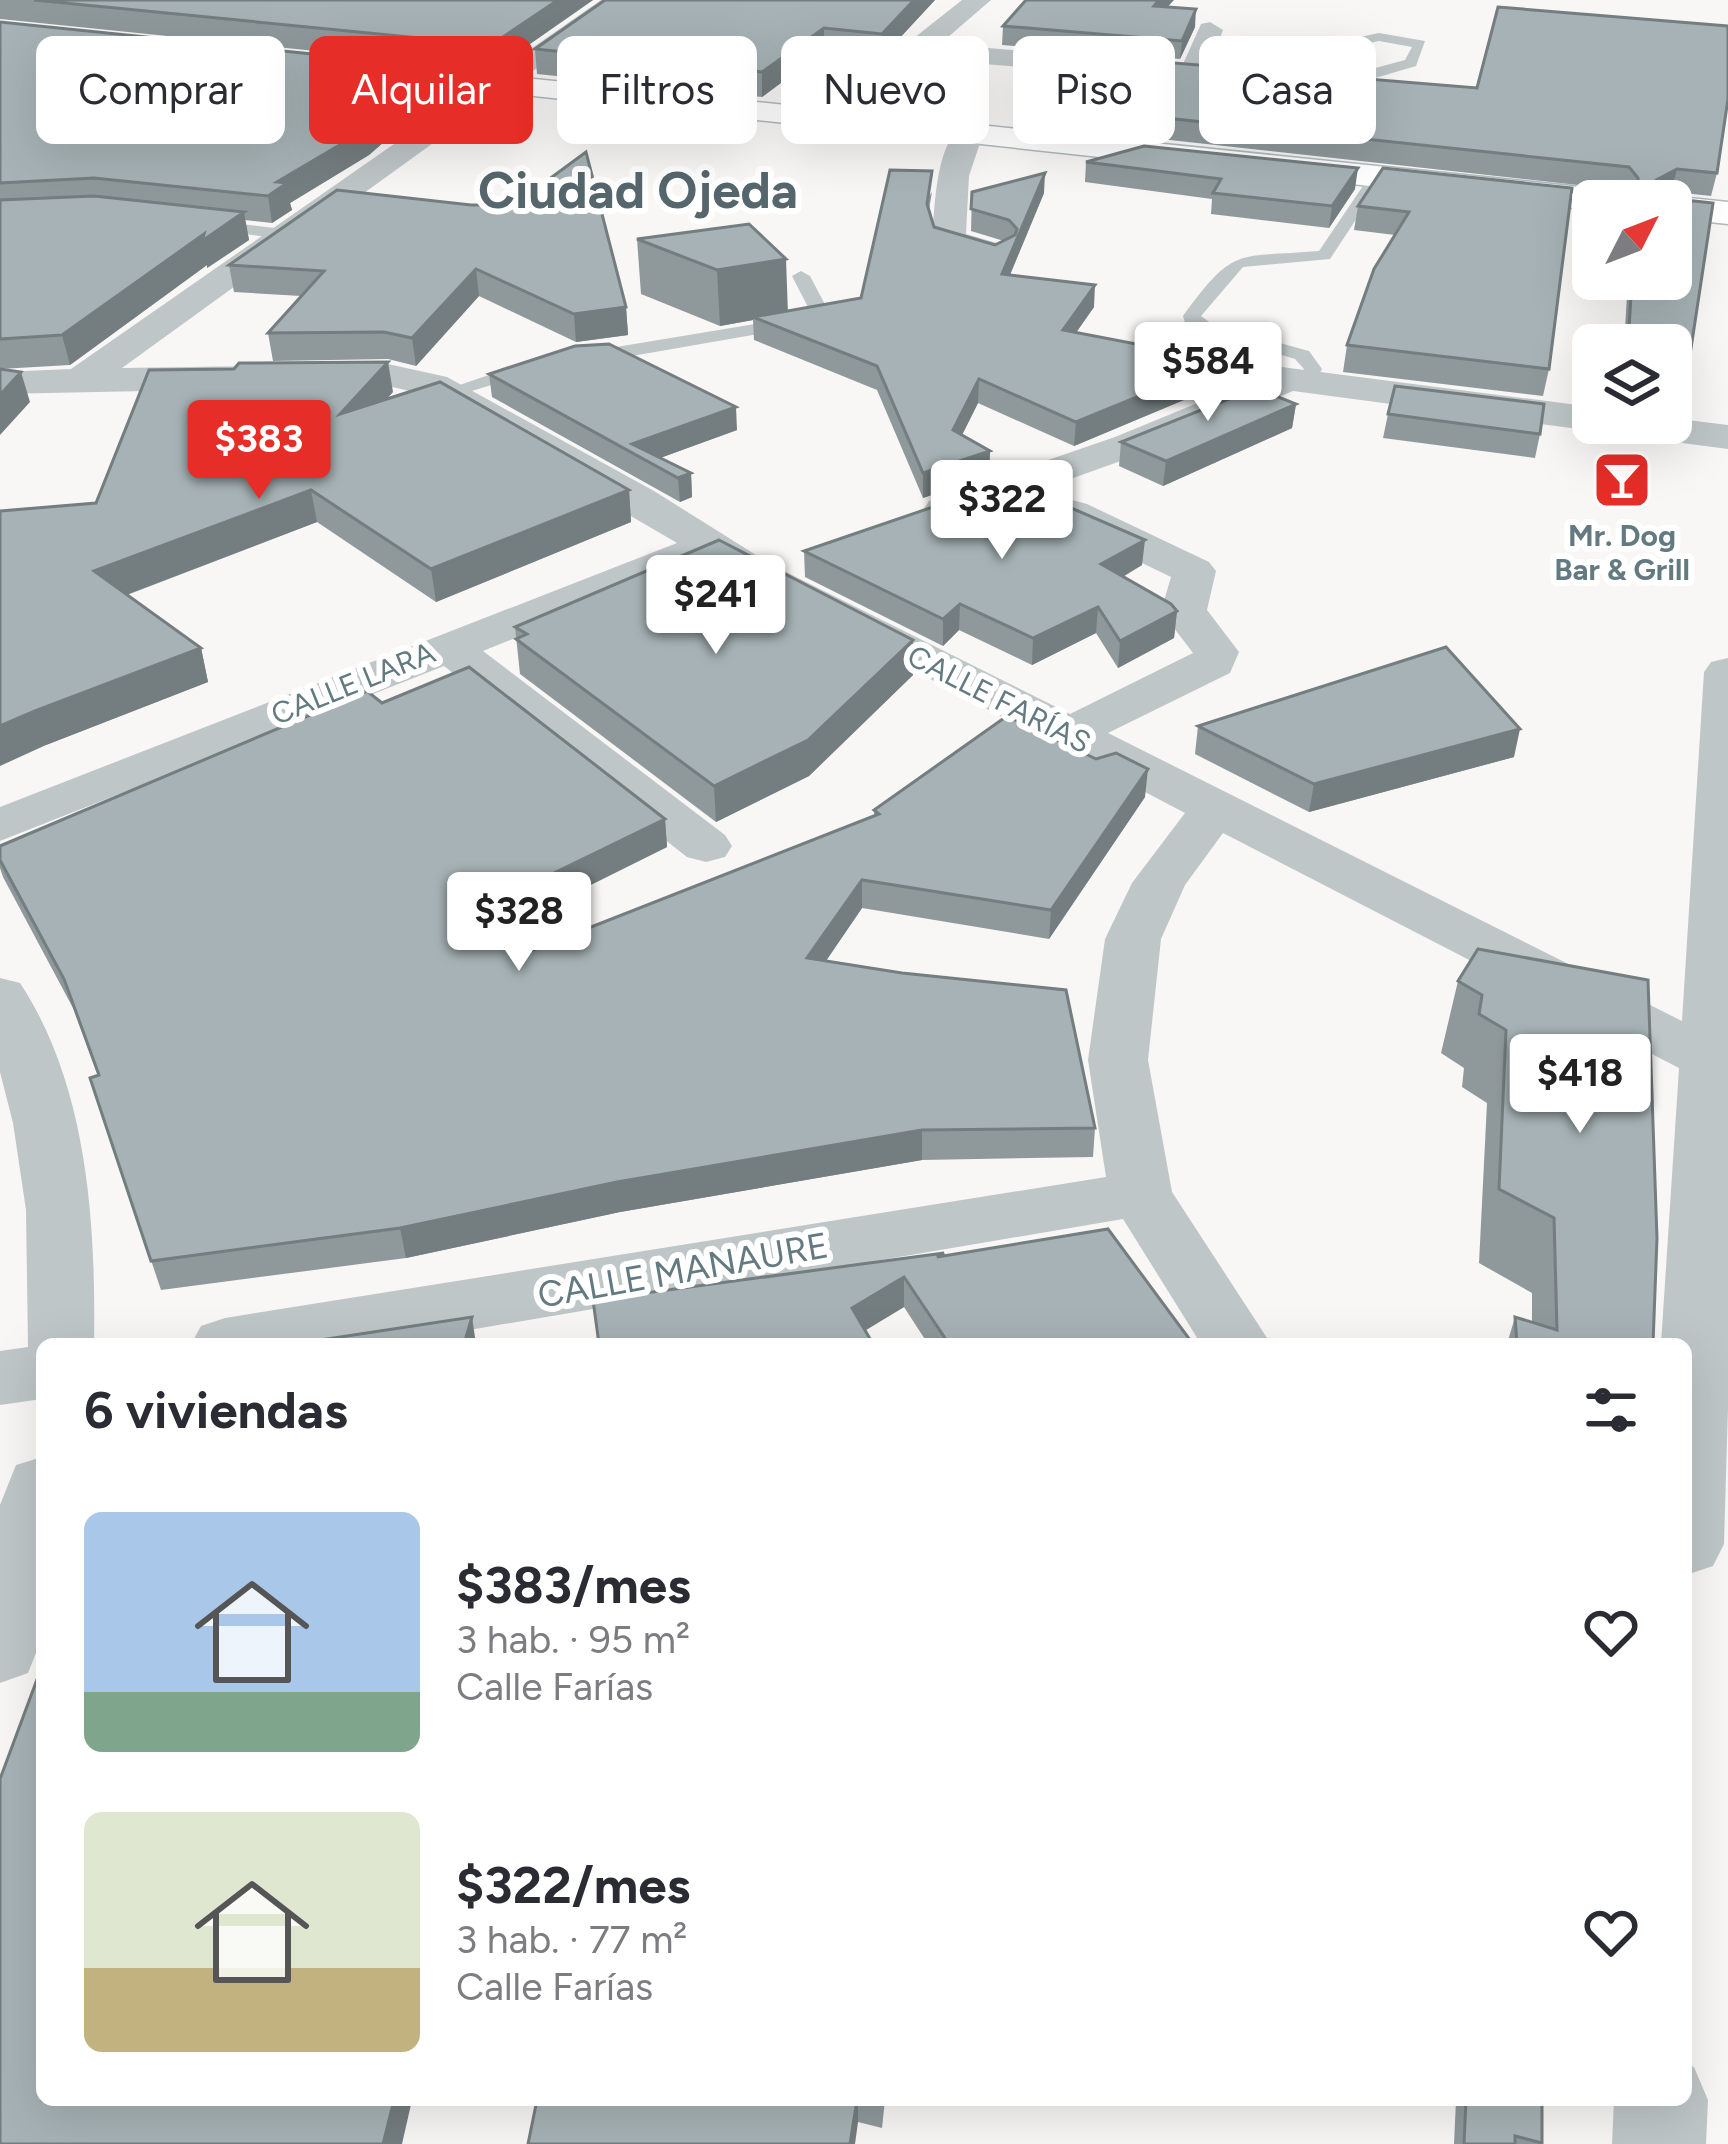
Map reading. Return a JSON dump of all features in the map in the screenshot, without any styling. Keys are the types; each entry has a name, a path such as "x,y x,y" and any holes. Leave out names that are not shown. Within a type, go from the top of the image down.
{"street":[{"path":"533,58 618,0"},
{"path":"933,36 978,0"},
{"path":"989,56 1200,74 1210,30"},
{"path":"533,88 781,115"},
{"path":"989,136 1572,197"},
{"path":"76,383 411,144"},
{"path":"964,144 953,176 949,239 995,253"},
{"path":"1692,209 1728,213"},
{"path":"1202,364 1296,381 1572,416"},
{"name":"CALLE FARÍAS","path":"0,383 388,375 448,392 639,500 707,545 778,567 1069,734 1707,1058"},
{"path":"905,523 1296,381"},
{"path":"1692,432 1728,437"},
{"path":"1012,487 1186,564 1195,581 1184,611 1216,652 1213,663 1069,734"},
{"name":"CALLE LARA","path":"0,825 707,545"},
{"path":"445,646 493,678 706,846"},
{"path":"1692,1472 1715,1195 1707,1058 1723,891 1728,672"},
{"path":"1214,810 1159,883 1133,939 1118,1060 1140,1194 1233,1338"},
{"path":"0,996 19,1036 41,1105 57,1184 63,1271 60,1338"},
{"name":"CALLE MANAURE","path":"264,1338 1140,1194"},
{"path":"0,1378 36,1373"},
{"path":"0,1648 36,1509"},
{"path":"1659,2144 1661,2106"}],"lane":[{"path":"1378,37 1420,44 1411,63 1331,82 1360,41 1378,37"},
{"path":"1296,381 1313,369 1302,355 1206,328 1192,322 1192,316 1232,265 1261,257 1288,261 1324,255 1376,177"},
{"path":"177,221 284,235"},
{"path":"570,359 809,320 820,312 801,276"},
{"path":"448,392 547,361"}],"building":[{"path":"34,0 558,0 504,36 400,36"},
{"path":"605,0 914,0 882,34 824,28 813,36 781,36 781,59 762,72 757,71 757,36 557,36 557,51 535,49"},
{"path":"1026,0 1159,0 1154,6 1196,9 1182,41 1175,36 1003,26"},
{"path":"1498,7 1728,26 1728,99 1717,173 1677,169 1658,179 1662,180 1638,180 1629,167 1376,140 1376,80 1477,88"},
{"path":"0,22 136,36 36,36 36,144 285,144 285,51 309,54 309,144 341,144 277,182 287,183 268,196 94,178 0,183"},
{"path":"1175,63 1199,65 1199,121 1175,119"},
{"path":"1144,146 1358,168 1332,206 1213,193 1221,179 1086,162"},
{"path":"586,152 626,307 574,314 476,269 412,338 384,332 268,333 324,271 229,265 337,190 471,205 538,205 541,185"},
{"path":"1383,168 1572,188 1549,369 1347,345 1374,269 1409,212 1358,206"},
{"path":"890,170 932,171 927,204 934,227 995,245 1015,235 1017,229 1009,220 971,209 972,192 1045,173 1002,274 1095,285 1063,330 1225,361 1076,422 979,379 953,430 990,451 923,473 877,366 753,317 861,298"},
{"path":"94,196 244,212 202,241 204,234 62,335 0,339 0,200"},
{"path":"1692,201 1713,203 1692,342 1692,324 1629,324 1631,300 1692,300"},
{"path":"749,224 786,259 717,270 637,239"},
{"path":"609,344 736,407 632,444 691,473 678,478 489,374 575,346"},
{"path":"388,362 340,414 440,382 629,490 431,569 311,490 94,571 201,648 0,726 0,511 96,503 149,370 234,369 239,363"},
{"path":"0,369 21,372 0,395"},
{"path":"1395,386 1544,404 1540,434 1388,414"},
{"path":"1256,388 1296,404 1166,461 1121,442"},
{"path":"1009,481 1145,540 1101,564 1177,611 1120,641 1098,607 1033,638 960,604 943,619 804,551"},
{"path":"719,540 913,640 808,740 714,786 516,639 527,634 515,627"},
{"path":"1446,647 1520,729 1314,784 1198,726"},
{"path":"469,667 665,819 505,897 530,951 879,814 874,810 1007,716 1096,759 1116,753 1148,769 1051,910 862,880 807,958 1066,990 1095,1128 922,1130 617,1182 400,1228 151,1261 90,1078 99,1075 64,979 0,860 0,846 367,691 382,703"},
{"path":"1478,949 1648,980 1657,1238 1653,1338 1517,1338 1515,1317 1557,1330 1554,1218 1499,1189 1506,1030 1479,1014 1482,995 1458,981"},
{"path":"1108,1229 1189,1338 945,1338 904,1277 852,1308 870,1338 598,1338 593,1300 944,1253 937,1257"},
{"path":"472,1317 466,1338 334,1338"},
{"path":"36,1682 36,2106 392,2106 383,2144 0,2144 0,1779"},
{"path":"536,2106 856,2106 850,2144 528,2144"},
{"path":"1466,2106 1542,2106 1542,2143 1515,2136 1515,2144 1464,2144"}],"place":[{"name":"Mr. Dog Bar & Grill","path":"1622,480"}],"district":[{"name":"Ciudad Ojeda","path":"638,190"}]}
